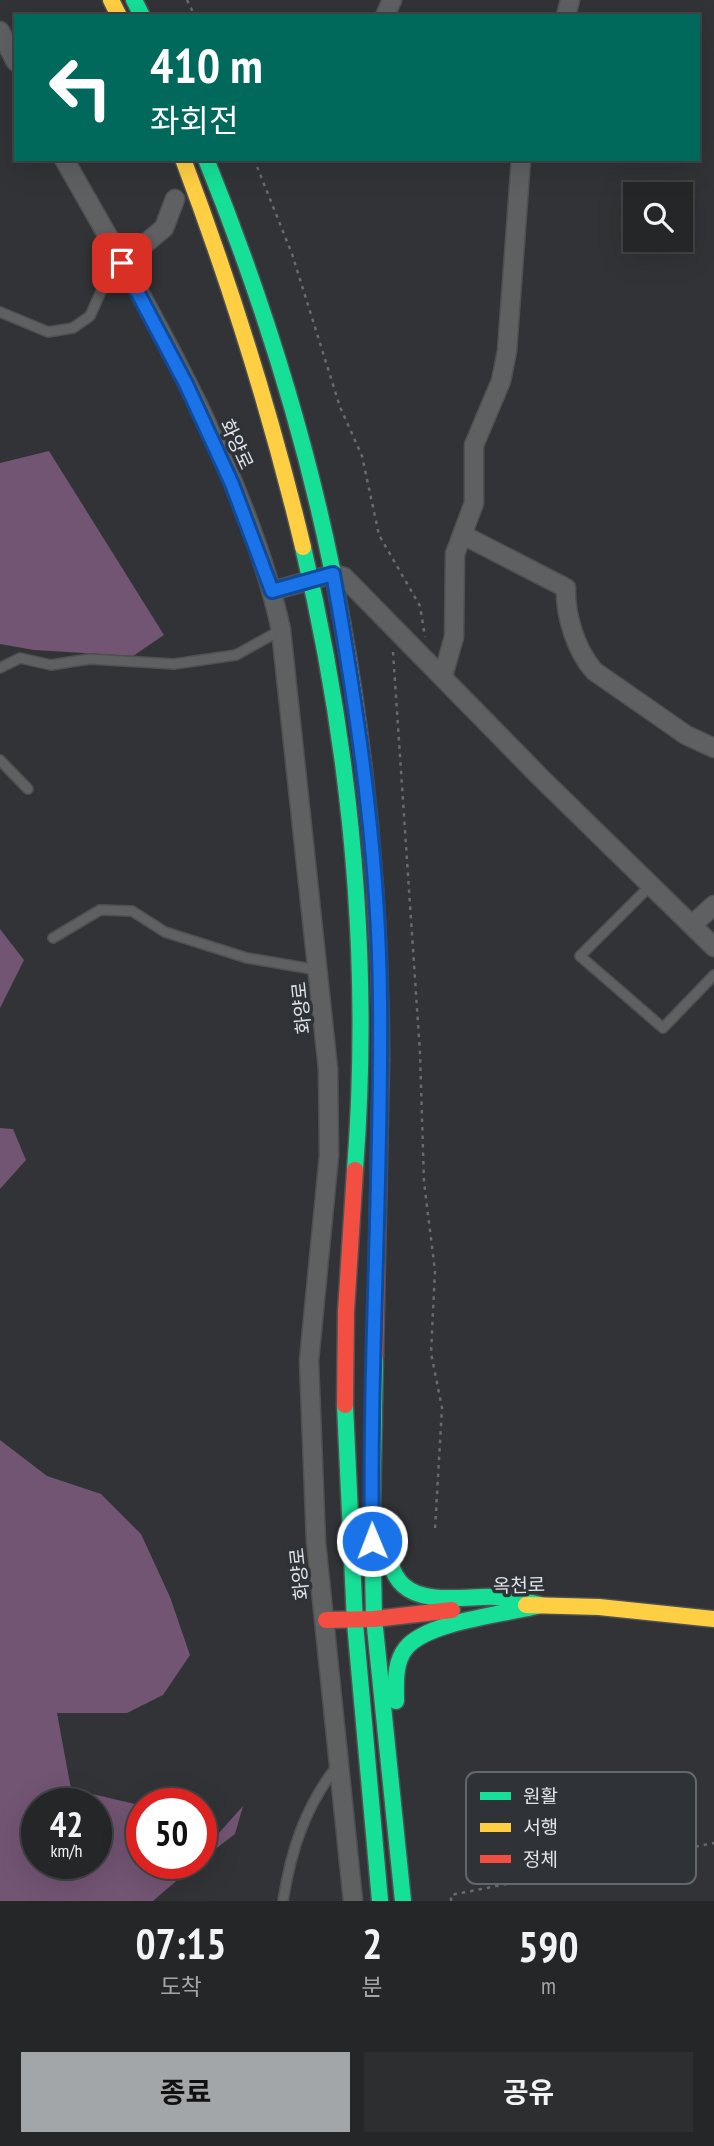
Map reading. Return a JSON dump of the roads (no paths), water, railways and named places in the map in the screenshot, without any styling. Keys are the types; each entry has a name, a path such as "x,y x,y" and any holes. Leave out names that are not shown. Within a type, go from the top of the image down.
{"main road":[{"name":"화양로","path":"184,161 232,294 286,481 309,580 341,757 355,895 360,1087 344,1340 353,1619 380,1901"},
{"path":"207,161 224,200 276,347 299,427 333,574 351,674 375,874 380,999 372,1516 374,1619 403,1899"},
{"path":"374,1384 383,1406 386,1553 398,1581 411,1592 425,1597 495,1597 541,1605"},
{"path":"403,1899 411,1834 395,1693 398,1660 413,1641 429,1630 541,1605"},
{"name":"옥천로","path":"326,1620 374,1619 483,1607 541,1605 600,1607 714,1619"}],"street":[{"path":"0,31 14,58"},
{"name":"화양로","path":"65,161 186,384 232,484 272,591 281,631 328,1069 329,1155 309,1361 316,1542 353,1901"},
{"path":"443,676 454,637 455,554 474,503 474,444 501,380 507,351 513,233 521,161"},
{"path":"122,263 164,228 175,199"},
{"path":"463,535 566,588 565,603 570,621 584,659 594,671 686,735 714,748"},
{"path":"272,591 333,574 344,577 714,947"},
{"path":"692,925 714,905"}],"lane":[{"path":"0,312 48,332 73,328 90,316 103,287 122,263"},
{"path":"0,668 20,658 51,665 89,659 174,664 236,655 281,631"},
{"path":"0,760 28,789"},
{"path":"651,885 580,957 663,1028 714,975"},
{"path":"53,938 100,910 131,911 165,932 247,958 318,970"},
{"path":"284,1901 290,1855 316,1794 338,1765"}]}
